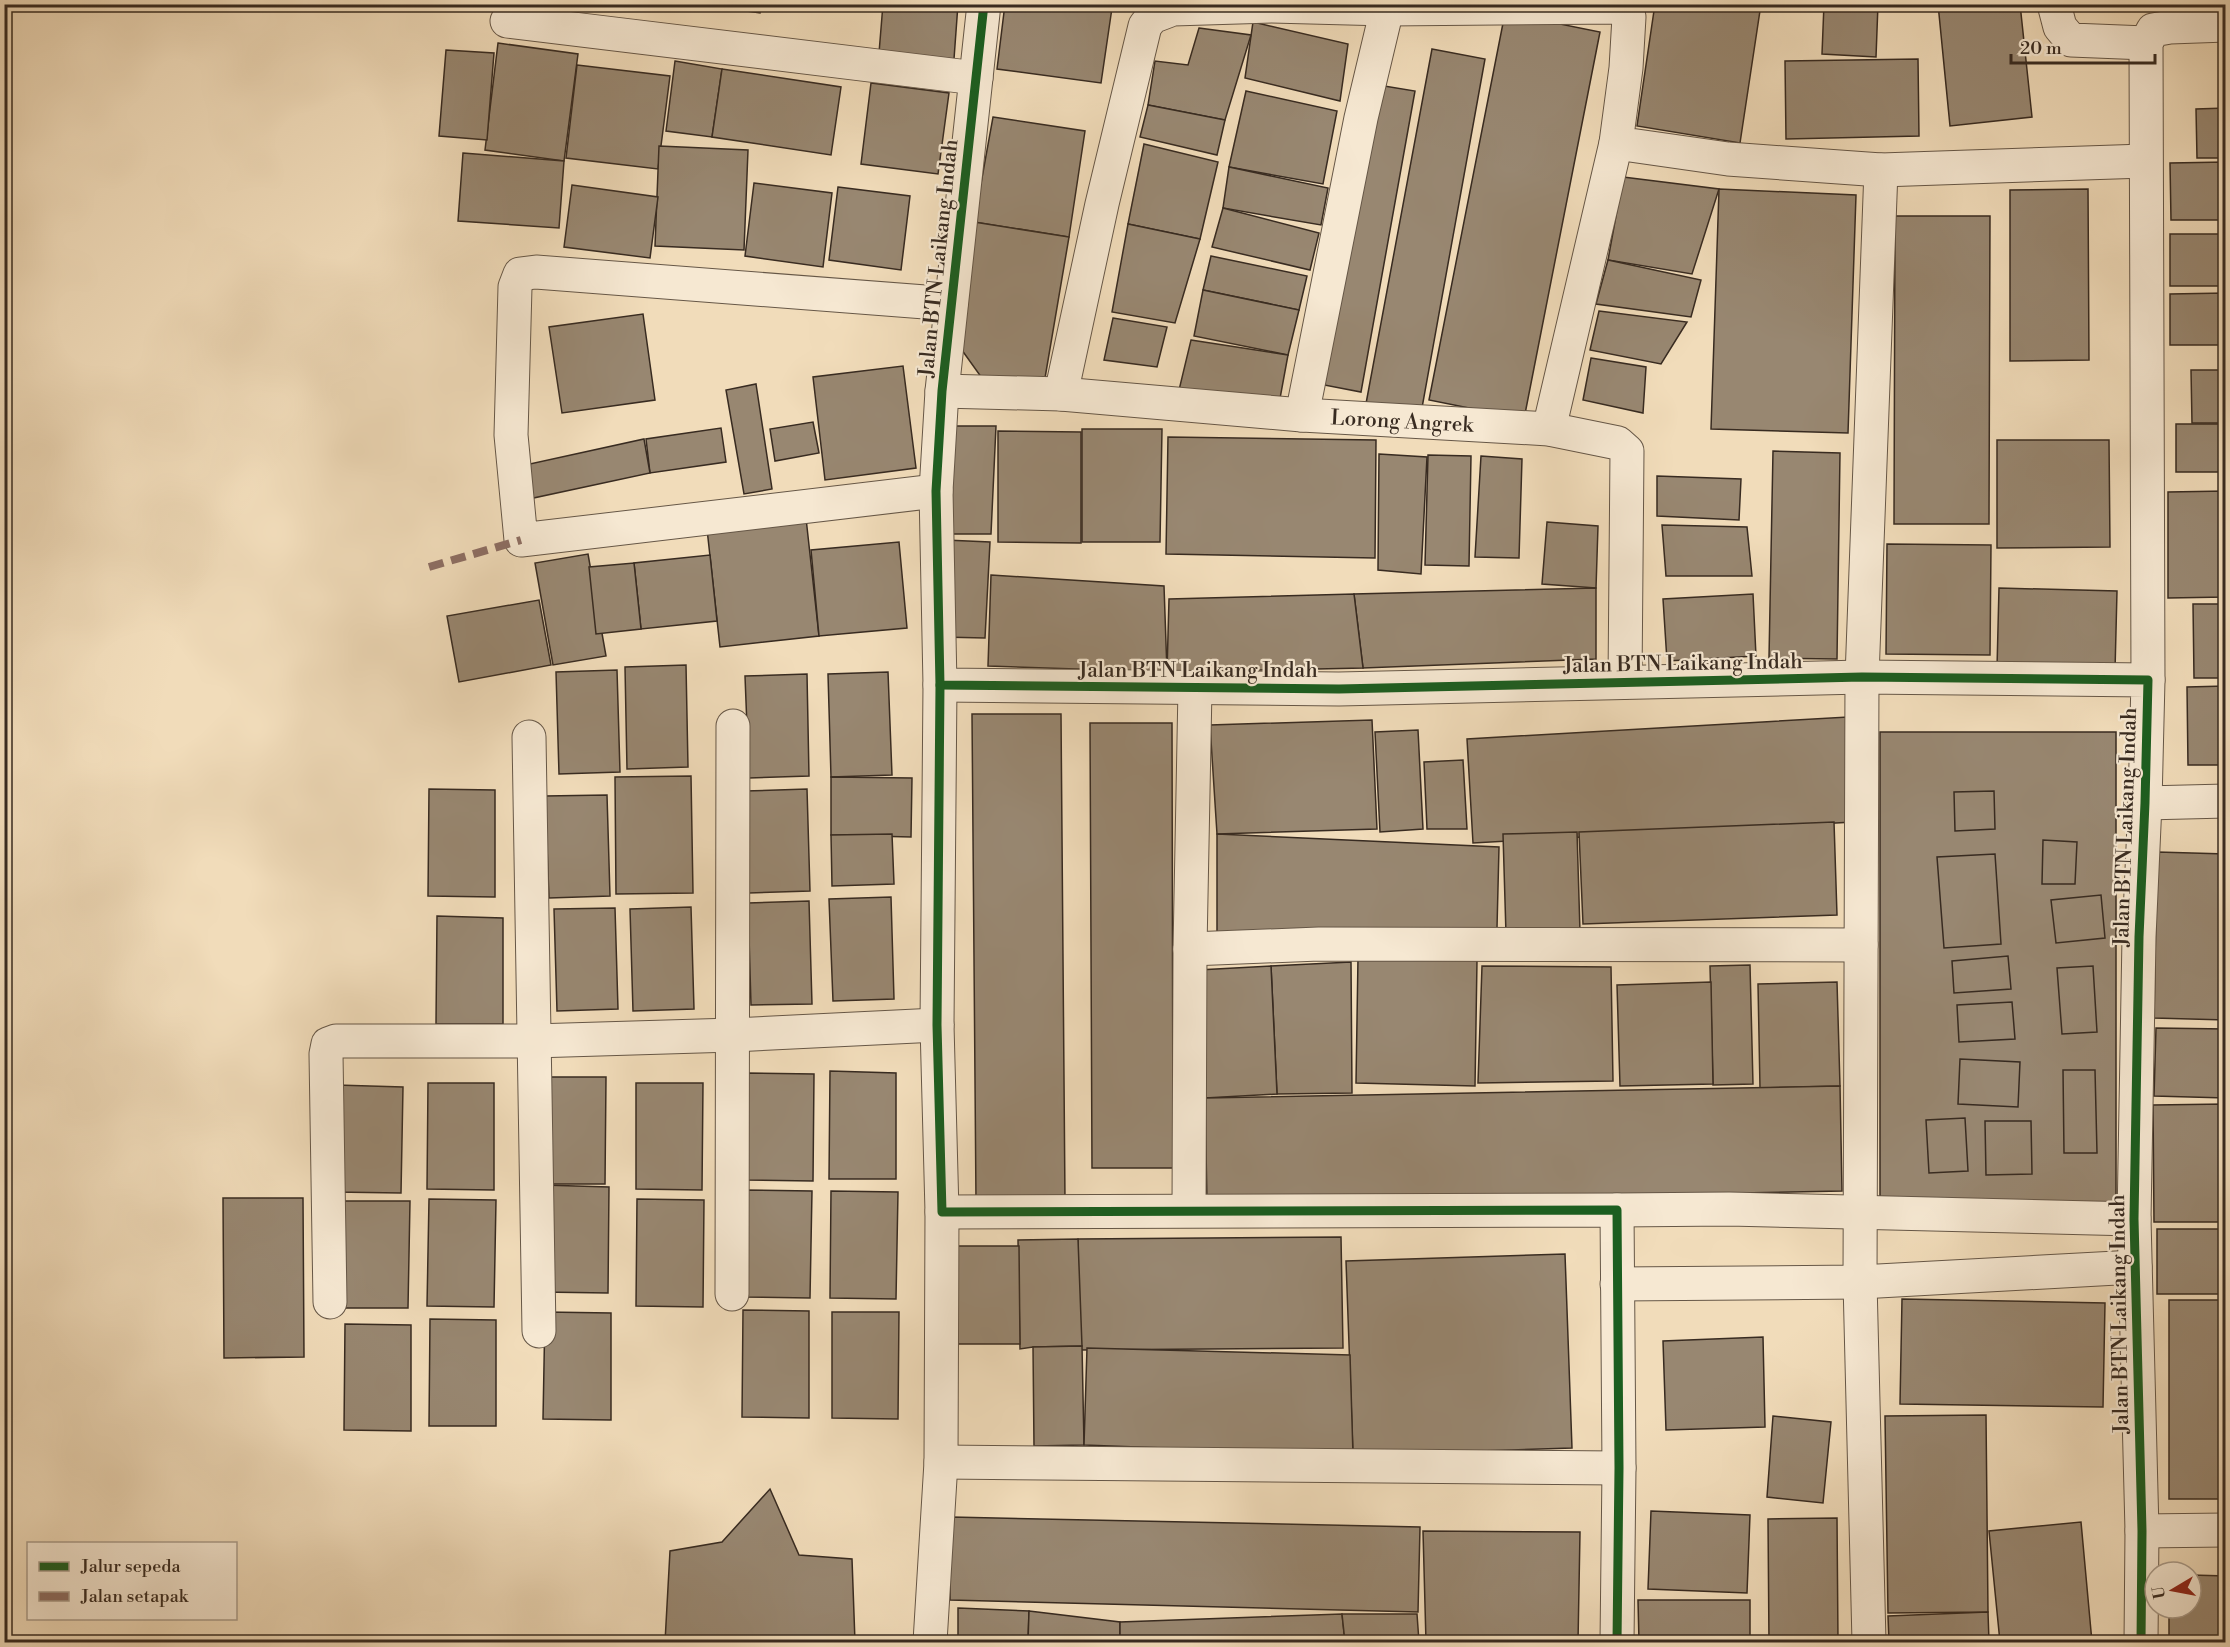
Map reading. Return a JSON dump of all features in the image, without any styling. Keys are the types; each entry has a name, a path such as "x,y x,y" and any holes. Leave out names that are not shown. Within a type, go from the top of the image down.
{"street":[{"name":"Jalan BTN Laikang Indah","path":"984,4 942,391 936,491 940,685 1339,689 1862,677 2148,680 2139,937 2134,1219 2142,1531 2141,1642"},
{"path":"2054,4 2060,27 2072,40 2146,43"},
{"path":"1061,394 1104,193 1145,26 1152,17 1173,9 1272,6 1387,9 1620,7 1627,9 1629,17 1626,68 1616,142 1549,429"},
{"path":"1302,415 1361,118 1387,9"},
{"path":"507,21 976,78"},
{"path":"2148,680 2146,43 2153,30 2170,27 2226,25"},
{"path":"1616,142 1728,159 1881,170 2145,161"},
{"path":"1869,1642 1860,1282 1862,677 1881,170"},
{"path":"936,491 521,540 511,435 515,287 520,274 536,272 951,304"},
{"name":"Lorong Angrek","path":"942,391 1061,394 1302,415 1549,429 1618,443 1627,451 1625,682"},
{"path":"930,1642 941,1462 942,1212 937,1025 940,685"},
{"path":"1189,1210 1190,949 1195,688"},
{"path":"732,1294 733,726"},
{"path":"529,737 539,1331"},
{"path":"2145,803 2226,801"},
{"path":"1190,949 1319,945 1861,945"},
{"path":"330,1302 326,1054 328,1044 336,1041 533,1041 733,1035 937,1025"},
{"path":"942,1212 1729,1209 2134,1219"},
{"path":"1617,1210 1619,1468 1617,1642"},
{"path":"1617,1284 1860,1282 2135,1267"},
{"path":"941,1462 1619,1468"},
{"path":"2142,1531 2226,1530"}],"building":[{"path":"697,4 761,4 760,13"},
{"path":"883,4 958,4 954,59 879,53"},
{"path":"1005,4 1081,4 1112,8 1101,83 997,69"},
{"path":"1655,4 1761,4 1740,143 1637,126"},
{"path":"1824,4 1878,4 1876,57 1822,54"},
{"path":"1938,4 2020,4 2032,117 1950,126"},
{"path":"1505,13 1600,32 1524,419 1429,400"},
{"path":"1253,22 1348,44 1340,101 1245,78"},
{"path":"1199,28 1251,35 1225,120 1148,105 1155,61 1188,65"},
{"path":"498,43 578,54 564,161 485,150"},
{"path":"1432,49 1485,59 1420,419 1365,409"},
{"path":"446,50 494,53 487,140 439,136"},
{"path":"1918,59 1919,136 1786,139 1785,61"},
{"path":"675,61 722,69 712,137 666,131"},
{"path":"577,65 670,76 658,169 566,158"},
{"path":"722,69 841,87 831,155 712,137"},
{"path":"871,83 949,93 938,174 861,164"},
{"path":"1372,84 1415,91 1361,392 1319,384"},
{"path":"1246,91 1337,111 1323,184 1229,167"},
{"path":"1148,105 1225,120 1217,155 1140,137"},
{"path":"2226,108 2226,158 2197,158 2196,109"},
{"path":"993,117 1085,131 1069,237 974,222"},
{"path":"1144,144 1218,162 1200,239 1128,224"},
{"path":"659,146 748,150 744,250 655,246"},
{"path":"463,153 564,161 559,228 458,221"},
{"path":"2226,162 2226,220 2171,220 2170,163"},
{"path":"1229,167 1328,188 1321,225 1223,208"},
{"path":"1623,177 1719,189 1692,274 1608,260"},
{"path":"754,183 832,193 823,267 745,256"},
{"path":"572,185 658,197 650,258 564,247"},
{"path":"838,187 910,196 901,270 829,260"},
{"path":"1719,189 1856,195 1848,433 1711,429"},
{"path":"2088,189 2089,360 2010,361 2010,190"},
{"path":"1223,208 1319,233 1310,270 1212,247"},
{"path":"1895,216 1990,216 1989,524 1894,524"},
{"path":"974,222 1069,237 1045,378 989,388 959,346"},
{"path":"1128,224 1200,239 1175,323 1112,312"},
{"path":"2170,234 2226,234 2226,286 2170,286"},
{"path":"1211,256 1307,276 1299,310 1203,290"},
{"path":"1608,260 1701,280 1691,317 1596,304"},
{"path":"1203,290 1299,310 1288,355 1194,336"},
{"path":"2226,293 2226,345 2170,345 2170,294"},
{"path":"1599,311 1687,322 1661,364 1590,350"},
{"path":"643,314 655,400 562,413 549,327"},
{"path":"1113,318 1167,327 1157,367 1104,360"},
{"path":"1191,340 1288,355 1279,404 1179,390"},
{"path":"1591,358 1646,367 1643,413 1583,400"},
{"path":"903,366 916,468 825,480 813,377"},
{"path":"2191,370 2226,370 2226,423 2192,423"},
{"path":"756,384 772,489 744,494 726,390"},
{"path":"813,422 819,453 775,461 770,429"},
{"path":"2176,424 2226,424 2226,472 2176,472"},
{"path":"952,426 996,426 991,534 943,534"},
{"path":"721,428 726,462 650,473 646,439"},
{"path":"1082,429 1162,429 1160,542 1082,542"},
{"path":"998,431 1081,432 1081,543 998,542"},
{"path":"1168,437 1376,440 1375,558 1166,554"},
{"path":"644,439 650,473 524,500 516,467"},
{"path":"1997,440 2109,440 2110,547 1997,548"},
{"path":"1773,451 1840,453 1837,659 1769,658"},
{"path":"1379,454 1427,457 1421,574 1378,570"},
{"path":"1428,455 1471,456 1469,566 1425,565"},
{"path":"1481,456 1522,459 1519,558 1475,557"},
{"path":"1657,476 1741,479 1739,520 1657,516"},
{"path":"2226,491 2226,597 2168,598 2168,492"},
{"path":"806,518 819,636 720,647 707,529"},
{"path":"1547,522 1598,526 1596,588 1542,584"},
{"path":"1662,525 1747,527 1752,576 1666,576"},
{"path":"945,540 990,542 985,638 941,637"},
{"path":"899,542 907,628 819,636 811,550"},
{"path":"1887,544 1991,545 1990,655 1886,654"},
{"path":"588,554 606,656 553,665 535,563"},
{"path":"710,555 717,621 641,629 634,563"},
{"path":"634,563 641,629 596,634 589,567"},
{"path":"991,575 1164,586 1167,672 988,666"},
{"path":"1596,588 1596,659 1363,668 1354,594"},
{"path":"1999,588 2117,591 2115,671 1997,668"},
{"path":"1354,594 1363,668 1167,672 1169,599"},
{"path":"1753,594 1756,656 1667,661 1663,599"},
{"path":"539,600 551,665 459,682 447,616"},
{"path":"2193,604 2226,604 2226,678 2194,678"},
{"path":"686,665 688,767 627,769 625,667"},
{"path":"617,670 620,772 559,774 556,672"},
{"path":"888,672 892,775 831,777 828,674"},
{"path":"807,674 809,776 749,778 745,676"},
{"path":"2226,686 2226,765 2188,765 2187,687"},
{"path":"972,714 1061,714 1065,1201 976,1202"},
{"path":"1848,717 1853,822 1473,843 1467,739"},
{"path":"1372,720 1377,829 1217,834 1210,725"},
{"path":"1090,723 1172,723 1173,1168 1092,1168"},
{"path":"1418,730 1423,829 1380,832 1375,732"},
{"path":"1880,732 2116,732 2116,1205 1880,1205"},
{"path":"1463,760 1467,829 1427,829 1424,762"},
{"path":"691,776 693,893 616,894 615,777"},
{"path":"831,777 912,778 911,837 831,835"},
{"path":"429,789 495,790 495,897 428,896"},
{"path":"807,789 810,891 749,893 745,791"},
{"path":"1994,791 1995,829 1955,831 1954,792"},
{"path":"607,795 610,896 549,898 545,796"},
{"path":"1834,822 1837,915 1583,924 1579,832"},
{"path":"1577,832 1580,932 1506,934 1503,834"},
{"path":"892,834 894,884 832,886 831,835"},
{"path":"1217,834 1499,847 1497,928 1217,932"},
{"path":"2043,840 2077,842 2075,884 2042,884"},
{"path":"2157,852 2226,854 2226,1020 2154,1018"},
{"path":"1995,854 2001,944 1944,948 1937,857"},
{"path":"2101,895 2105,938 2056,943 2051,900"},
{"path":"891,897 894,999 833,1001 829,899"},
{"path":"809,901 812,1004 751,1005 748,903"},
{"path":"691,907 694,1009 633,1011 630,909"},
{"path":"615,908 618,1009 557,1011 554,909"},
{"path":"437,916 503,918 503,1024 436,1024"},
{"path":"2008,956 2011,989 1954,993 1952,961"},
{"path":"1358,958 1477,960 1475,1086 1356,1083"},
{"path":"1351,962 1352,1093 1277,1094 1271,966"},
{"path":"1750,965 1753,1084 1713,1085 1710,966"},
{"path":"1271,966 1277,1094 1205,1098 1198,970"},
{"path":"1482,966 1611,967 1613,1081 1478,1083"},
{"path":"2093,966 2097,1032 2062,1034 2057,968"},
{"path":"1711,982 1713,1084 1620,1086 1617,985"},
{"path":"1837,982 1840,1086 1760,1088 1758,984"},
{"path":"2012,1002 2015,1039 1959,1042 1957,1005"},
{"path":"2156,1028 2226,1029 2226,1098 2154,1096"},
{"path":"1960,1059 2020,1062 2018,1107 1958,1104"},
{"path":"2063,1070 2095,1070 2097,1153 2064,1153"},
{"path":"830,1071 896,1073 896,1179 829,1179"},
{"path":"747,1073 814,1074 813,1181 747,1180"},
{"path":"540,1077 606,1077 605,1184 538,1184"},
{"path":"428,1083 494,1083 494,1190 427,1189"},
{"path":"636,1083 703,1083 702,1190 636,1189"},
{"path":"336,1085 403,1087 401,1193 334,1192"},
{"path":"1840,1086 1842,1191 1207,1203 1205,1098"},
{"path":"2226,1104 2226,1222 2154,1222 2153,1105"},
{"path":"1965,1118 1968,1171 1929,1173 1926,1120"},
{"path":"1985,1121 2031,1121 2032,1174 1986,1175"},
{"path":"542,1185 609,1187 608,1293 541,1292"},
{"path":"744,1190 812,1191 810,1298 744,1297"},
{"path":"831,1191 898,1192 896,1299 830,1298"},
{"path":"223,1198 303,1198 304,1357 224,1358"},
{"path":"429,1199 496,1200 494,1307 427,1306"},
{"path":"637,1199 704,1200 703,1307 636,1306"},
{"path":"343,1201 410,1201 408,1308 342,1308"},
{"path":"2157,1229 2226,1229 2226,1294 2157,1294"},
{"path":"1341,1237 1343,1348 1078,1350 1078,1239"},
{"path":"1078,1239 1082,1346 1020,1349 1018,1240"},
{"path":"949,1246 1019,1246 1020,1344 948,1344"},
{"path":"1565,1254 1572,1448 1353,1455 1346,1261"},
{"path":"1902,1299 2105,1303 2103,1407 1900,1404"},
{"path":"2169,1300 2226,1300 2226,1499 2169,1499"},
{"path":"743,1310 809,1311 809,1418 742,1417"},
{"path":"545,1312 611,1313 611,1420 543,1419"},
{"path":"832,1312 899,1312 898,1419 832,1418"},
{"path":"430,1319 496,1320 496,1426 429,1426"},
{"path":"345,1324 411,1325 411,1431 344,1430"},
{"path":"1763,1337 1765,1427 1666,1430 1663,1341"},
{"path":"1082,1346 1084,1445 1034,1446 1033,1347"},
{"path":"1087,1348 1350,1355 1353,1455 1084,1445"},
{"path":"1986,1415 1988,1612 1888,1613 1885,1416"},
{"path":"1773,1416 1831,1422 1823,1503 1767,1497"},
{"path":"770,1489 799,1555 852,1559 855,1642 665,1642 670,1551 722,1542"},
{"path":"1651,1511 1750,1515 1747,1593 1648,1589"},
{"path":"951,1517 1420,1527 1418,1612 950,1600"},
{"path":"1837,1518 1838,1642 1769,1642 1768,1519"},
{"path":"2081,1522 2092,1642 2000,1642 1989,1531"},
{"path":"1423,1531 1580,1532 1578,1642 1426,1642"},
{"path":"2203,1575 2226,1576 2226,1642 2169,1642 2169,1620 2203,1620"},
{"path":"1638,1600 1750,1600 1750,1642 1639,1642"},
{"path":"958,1608 1029,1611 1028,1642 958,1642"},
{"path":"1029,1611 1120,1622 1120,1642 1028,1642"},
{"path":"1988,1612 1989,1642 1889,1642 1888,1616"},
{"path":"1342,1614 1345,1642 1120,1642 1120,1622"},
{"path":"1342,1614 1417,1614 1419,1642 1345,1642"}],"marked path":[{"path":"429,567 521,540"}],"cycle path":[{"path":"984,4 942,391 936,491 940,685 1339,689 1862,677 2148,680 2139,937 2134,1219 2142,1531 2141,1642"},
{"path":"940,685 937,1025 942,1212 1617,1210 1619,1468 1617,1642"}]}
